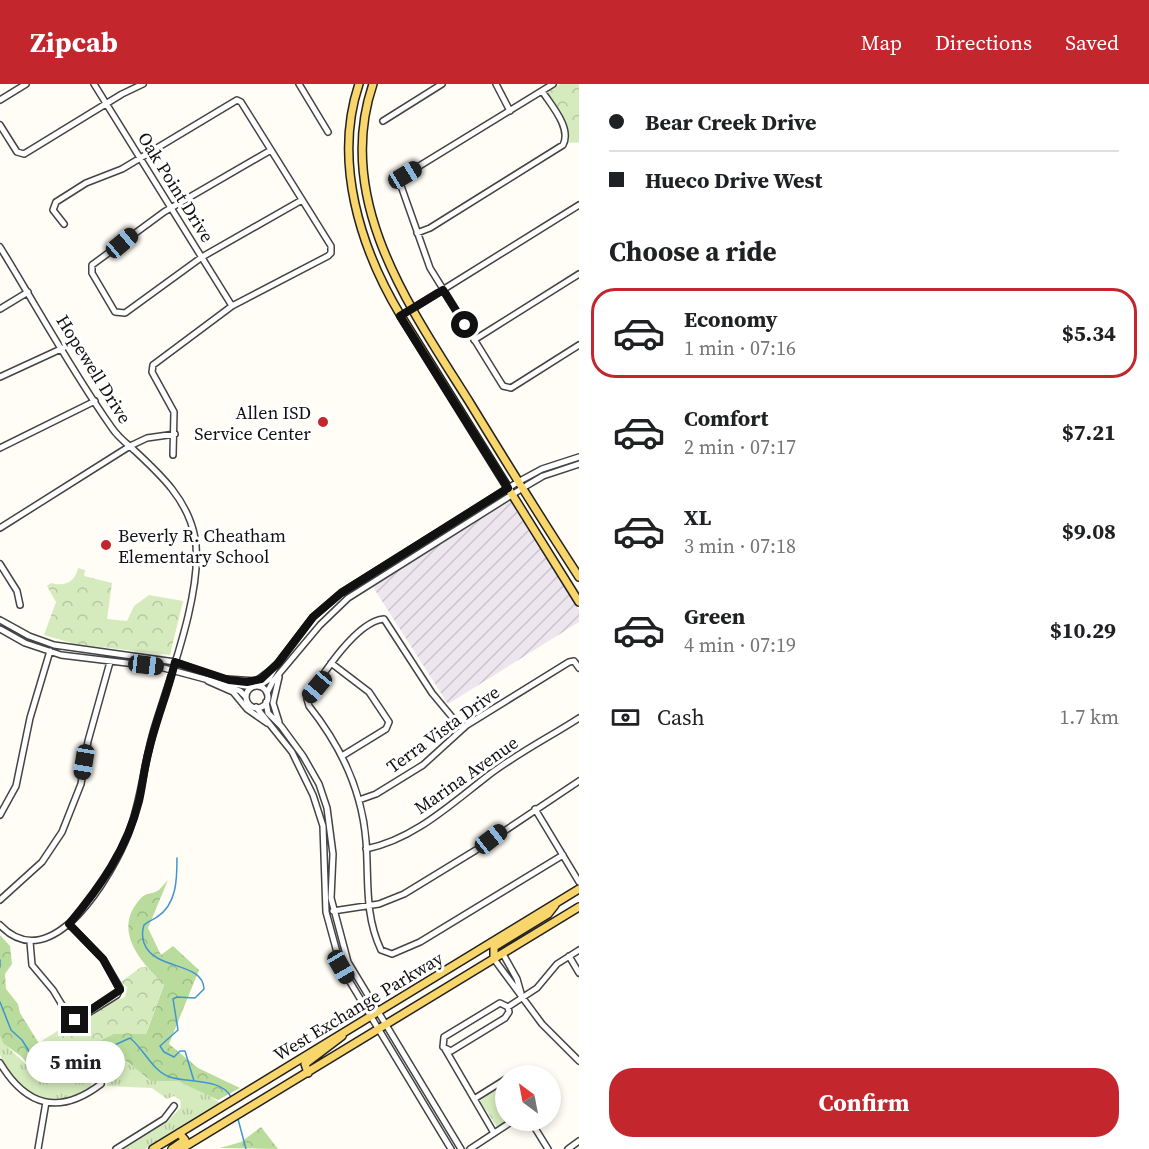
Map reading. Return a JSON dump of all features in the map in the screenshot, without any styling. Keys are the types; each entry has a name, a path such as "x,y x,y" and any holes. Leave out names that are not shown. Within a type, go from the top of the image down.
{"main road":[{"path":"359,84 350,123 350,181 356,210 378,274 400,316 579,602"},
{"path":"373,84 364,116 361,156 364,187 393,276 520,485 579,577"},
{"path":"400,316 412,309"},
{"name":"West Exchange Parkway","path":"153,1149 579,889"},
{"path":"494,959 494,948 548,914 559,901"},
{"path":"545,927 551,920 579,902"},
{"name":"West Exchange Parkway","path":"181,1149 579,907"},
{"path":"308,1073 305,1064 334,1044 348,1029"},
{"path":"172,1149 185,1140 179,1133"}],"street":[{"path":"0,100 26,84"},
{"name":"Oak Point Drive","path":"94,84 232,306"},
{"path":"0,125 20,154 143,84"},
{"path":"299,84 328,132"},
{"path":"383,120 442,84"},
{"path":"496,84 510,111"},
{"path":"553,84 401,179 426,260 474,340 507,388 579,345"},
{"path":"417,233 430,228 564,144 563,125 542,91"},
{"path":"64,224 53,210 56,202 86,183 108,176 140,158 237,100 241,102 331,246 332,252 312,266 232,306 152,367 174,412 173,455"},
{"path":"271,150 172,207 91,267 92,273 119,315 125,314 202,257 302,200"},
{"path":"412,309 579,205"},
{"name":"Hopewell Drive","path":"0,247 114,431 171,487 190,519 195,538 195,580 173,670 155,726 139,801 129,833 112,867 94,894 69,924 53,937 30,942"},
{"path":"474,340 579,274"},
{"path":"0,309 28,292"},
{"path":"0,377 63,348"},
{"path":"0,448 95,401"},
{"path":"0,528 130,446 147,438 175,434"},
{"path":"211,674 234,684 259,686 268,680 313,617 341,593 520,485 542,469 579,457"},
{"path":"520,485 579,464"},
{"path":"281,726 267,713 267,693 273,681 326,617 348,598 510,491"},
{"path":"0,564 17,591 20,605"},
{"path":"462,729 432,693 384,619 380,619 357,636 331,663 307,701 342,756 359,800 366,849 368,906 375,934 384,953 392,954 420,942 563,855"},
{"path":"278,663 264,677 253,681 229,680 175,662 54,645 2,621 0,628 25,643 50,651 173,670 206,680 238,690 246,697 249,705 256,707 297,761 313,795 323,826 325,900 341,967 373,1014 385,1026 461,1149"},
{"path":"0,815 16,786 30,718 50,651"},
{"name":"Terra Vista Drive","path":"359,800 376,794 423,765 462,729 574,661 579,668"},
{"path":"0,900 42,862 70,815 81,784 88,741 110,662"},
{"path":"331,663 369,692 389,724 386,729 342,756"},
{"path":"285,668 277,681 273,711 308,765 327,808 333,854 333,910 348,962 373,1014 378,1030 451,1149"},
{"path":"206,680 233,692 248,710 273,728"},
{"path":"259,686 267,693"},
{"path":"246,697 251,687"},
{"path":"256,707 266,702"},
{"name":"Marina Avenue","path":"366,849 385,846 452,806 492,773 579,718"},
{"path":"333,910 386,902 404,894 476,850 579,781"},
{"path":"535,809 579,882"},
{"path":"0,925 15,938 30,942 32,965 53,990 73,1020 120,990 103,959 69,924"},
{"path":"448,1052 502,1019 508,1014 508,1007 522,995 537,988 557,964 579,950"},
{"path":"503,954 517,979 522,995"},
{"path":"569,956 579,973"},
{"path":"494,959 511,986 522,995 554,1038 579,1061"},
{"path":"494,1133 441,1042 446,1036 500,1003 508,1007"},
{"path":"0,1063 16,1086 28,1095 46,1102 73,1101 101,1084"},
{"path":"474,1099 495,1086"},
{"path":"38,1149 46,1102"},
{"path":"116,1149 164,1119 174,1106"},
{"path":"457,1142 463,1147 472,1148 497,1131"},
{"path":"537,1131 548,1149"},
{"path":"568,1149 579,1141"}],"shaded area":[{"path":"510,500 579,610 579,622 448,704 373,587"}],"green space":[{"path":"560,84 579,84 579,142 570,143 565,123 547,92"},
{"path":"78,568 85,570 84,576 112,583 107,619 127,621 134,606 149,595 183,601 170,655 75,644 44,635 56,602 47,586 51,583 69,582"},
{"path":"168,880 148,928 161,955 173,946 199,970 169,1044 198,1068 240,1088 218,1100 178,1081 151,1081 120,1056 80,1078 57,1082 35,1074 22,1057 4,1044 0,1036 0,935 10,946 12,964 5,974 6,989 18,1004 20,1013 40,1045 67,1057 113,1034 146,1034 164,985 138,955 132,944 129,921 133,909 142,897 159,890"},
{"path":"141,967 146,967 164,985 146,1034 113,1034 67,1057 40,1045 43,1040 67,1025 76,1027 99,1009 125,997 127,987 121,982"},
{"path":"0,1036 35,1074 96,1069 120,1056 151,1081 178,1081 201,1090 220,1103 145,1149 122,1149 167,1122 181,1107 180,1100 174,1096 167,1099 152,1088 107,1086 107,1081 101,1076 93,1079 90,1088 79,1094 56,1099 45,1098 25,1089 16,1081 1,1058"},
{"path":"495,1090 495,1124 480,1101"},
{"path":"261,1127 278,1149 220,1148 241,1142"}],"waterway":[{"path":"177,858 176,882 169,905 164,912 144,925 143,936 149,952 157,958 196,974 202,980 204,989 195,998 177,997 173,999 178,1030 160,1046 164,1052 174,1057 180,1051 185,1051 194,1081"},
{"path":"0,960 0,967"},
{"path":"0,1002 11,1030 22,1040 32,1056 65,1073 82,1068 106,1049 130,1038 164,1074 177,1079 212,1084 226,1091 231,1097"},
{"path":"238,1119 246,1149"}],"place":[{"name":"Allen ISD Service Center","path":"323,422"},
{"name":"Beverly R. Cheatham Elementary School","path":"106,545"}],"route":[{"path":"75,1020 117,995 120,990 103,959 69,924 94,894 112,867 129,833 139,801 148,752 175,662 193,666 229,680 247,682 261,679 278,663 313,617 341,593 508,488 400,316 443,290 465,325"}]}
